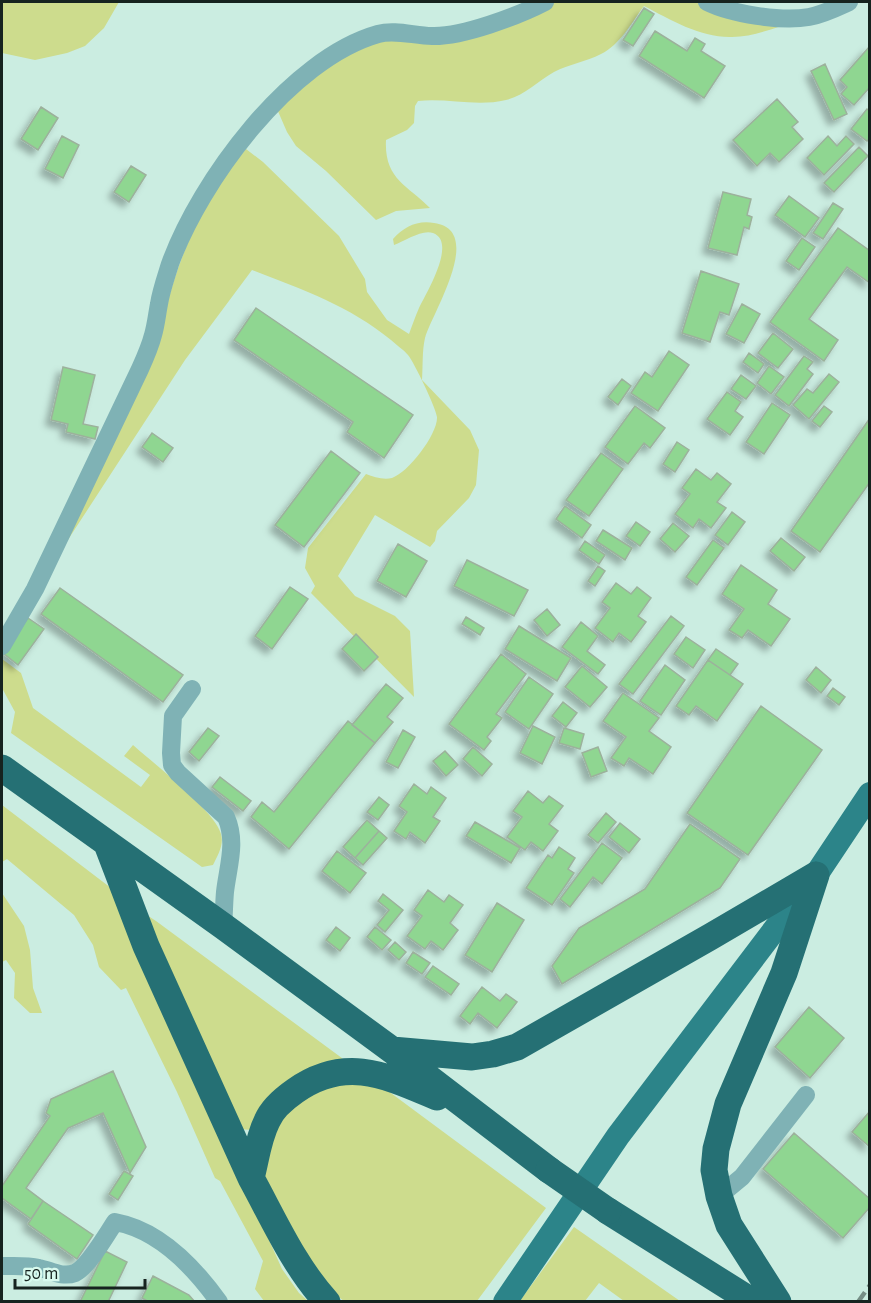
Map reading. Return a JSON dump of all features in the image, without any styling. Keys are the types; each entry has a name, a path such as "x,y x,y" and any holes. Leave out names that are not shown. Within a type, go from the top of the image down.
{"highway":[{"path":"2,768 392,1050 549,1170 608,1211 753,1302"},
{"path":"107,844 146,946 251,1178 291,1253 327,1302"},
{"path":"392,1050 472,1057 517,1047 816,875"},
{"path":"778,1302 729,1225 719,1196 714,1170 716,1149 728,1104 784,973 816,875"},
{"path":"251,1178 258,1145 267,1119 289,1095 319,1077 357,1071 387,1076 472,1112"}],"main road":[{"path":"505,1302 618,1136 816,875 870,794"}],"street":[{"path":"2,646 35,589 141,369 154,334 159,301 171,263 187,229 219,171 247,134 317,63 350,43 381,33 434,36 462,31 491,24 545,2"},
{"path":"707,2 742,14 806,18 830,12 849,2"},
{"path":"192,689 173,716 172,765 226,817 230,825 232,846 225,892 223,926"},
{"path":"719,1196 742,1177 806,1095"},
{"path":"2,1266 19,1265 39,1268 60,1275 75,1273 85,1264 116,1222 136,1227 172,1251 192,1268 219,1302"}],"green space":[{"path":"2,2 119,2 104,28 85,46 67,53 35,60 2,53"},
{"path":"556,2 696,2 715,13 797,21 748,35 720,37 686,27 644,6 625,33 608,50 554,72 513,98 484,103 418,101 415,106 414,123 407,130 386,140 386,153 393,173 430,208 396,211 376,220 326,171 296,146 277,109 309,77 359,45 535,12"},
{"path":"246,149 263,162 339,236 365,279 367,292 387,320 409,334 438,269 442,247 440,238 429,232 394,245 393,239 411,225 428,222 449,229 456,240 456,256 452,274 425,338 422,380 470,430 479,450 476,485 469,498 437,531 435,541 430,547 375,515 338,576 355,596 395,616 410,631 414,697 311,593 315,586 305,568 308,548 366,474 392,478 399,475 414,461 433,433 436,412 415,366 404,351 359,317 307,292 252,270 185,360 60,552 166,308 187,244 207,203"},
{"path":"2,659 21,673 33,708 141,787 150,775 124,756 133,745 196,801 208,813 221,834 219,854 213,865 202,867 11,733 15,712 2,688"},
{"path":"2,805 111,888 282,1269 299,1293 308,1301 264,1301 255,1289 263,1261 220,1181 215,1178 177,1092 126,988 121,990 99,967 93,945 74,915 7,859 2,862"},
{"path":"2,893 24,926 30,950 33,988 42,1013 30,1013 14,998 15,973 6,960 2,962"},
{"path":"136,908 350,1064 253,1130 236,1129"},
{"path":"376,1082 546,1208 477,1301 344,1301 321,1284 265,1182 263,1164 275,1127 286,1111 321,1087"},
{"path":"574,1227 680,1301 624,1301 599,1283 585,1301 519,1302"}],"building":[{"path":"644,8 654,14 633,46 623,40"},
{"path":"655,31 687,51 695,38 705,44 701,51 725,66 704,98 639,56"},
{"path":"870,46 870,87 854,105 841,94 847,87 840,80"},
{"path":"825,64 847,114 834,120 811,71"},
{"path":"777,99 798,122 792,127 803,139 779,162 770,153 757,166 733,140"},
{"path":"41,107 58,118 38,150 21,139"},
{"path":"867,109 870,111 870,138 867,141 851,129"},
{"path":"62,136 79,145 63,178 45,169"},
{"path":"828,136 837,146 846,136 854,144 824,175 807,158"},
{"path":"859,147 868,156 834,192 824,183"},
{"path":"131,166 146,175 129,202 114,192"},
{"path":"723,192 751,199 747,215 752,217 749,229 744,227 737,255 708,248"},
{"path":"789,196 819,218 805,237 775,215"},
{"path":"833,203 843,209 823,239 813,233"},
{"path":"838,228 870,251 870,283 847,267 809,319 838,340 824,361 770,322"},
{"path":"802,238 815,247 799,270 786,261"},
{"path":"701,271 739,284 729,315 720,312 710,342 682,333"},
{"path":"742,304 760,314 744,343 726,334"},
{"path":"256,308 413,415 384,458 347,432 353,422 234,340"},
{"path":"773,333 793,349 778,368 758,353"},
{"path":"669,351 689,365 658,411 631,393 645,372 652,377"},
{"path":"749,353 764,364 758,373 743,362"},
{"path":"804,356 813,362 807,369 813,374 789,406 775,395"},
{"path":"769,366 784,377 771,394 757,383"},
{"path":"63,367 95,375 83,424 98,427 95,439 66,432 68,424 51,420"},
{"path":"829,374 839,382 809,419 793,405 807,389 813,393"},
{"path":"741,375 756,386 746,399 731,389"},
{"path":"622,379 631,386 618,405 608,397"},
{"path":"727,392 741,402 735,411 743,417 730,435 707,419"},
{"path":"772,403 790,415 764,454 746,442"},
{"path":"635,406 665,428 650,448 644,443 628,464 605,447"},
{"path":"824,406 832,412 820,427 812,421"},
{"path":"870,418 870,482 820,552 791,531"},
{"path":"152,433 173,448 163,462 142,447"},
{"path":"677,442 689,450 675,472 663,464"},
{"path":"331,451 360,473 304,547 275,525"},
{"path":"601,453 623,469 589,516 566,500"},
{"path":"696,469 711,480 717,473 731,484 717,502 726,508 711,528 699,519 693,528 675,514 690,494 682,488"},
{"path":"565,506 591,525 582,538 556,519"},
{"path":"732,512 745,522 728,545 715,535"},
{"path":"636,522 650,532 640,546 626,536"},
{"path":"673,523 689,536 675,552 660,539"},
{"path":"603,530 632,548 625,560 596,541"},
{"path":"781,538 805,557 794,571 770,551"},
{"path":"713,540 724,548 697,585 686,577"},
{"path":"585,541 605,555 599,564 579,550"},
{"path":"398,544 427,561 406,597 377,581"},
{"path":"467,560 528,590 514,616 454,586"},
{"path":"741,565 777,590 768,604 790,619 771,646 748,630 742,638 729,630 744,609 722,594"},
{"path":"598,566 605,571 595,586 588,581"},
{"path":"616,583 631,594 637,587 651,598 638,616 646,622 631,642 619,633 613,642 595,628 610,608 602,602"},
{"path":"290,587 308,599 272,649 255,636"},
{"path":"60,588 183,675 163,702 41,614"},
{"path":"547,609 560,625 547,636 534,620"},
{"path":"671,616 684,626 633,694 619,684"},
{"path":"466,617 484,628 480,635 462,624"},
{"path":"28,618 44,629 18,665 3,653"},
{"path":"581,622 598,636 587,651 605,665 598,674 562,647"},
{"path":"519,626 571,658 557,681 505,649"},
{"path":"356,634 378,657 364,671 342,649"},
{"path":"686,637 705,650 693,668 674,654"},
{"path":"716,649 738,664 730,675 708,660"},
{"path":"501,654 526,674 496,714 502,718 487,737 491,741 484,750 449,724"},
{"path":"708,660 743,684 717,721 696,706 689,715 676,706"},
{"path":"665,665 685,680 661,715 640,701"},
{"path":"582,666 607,687 590,707 565,687"},
{"path":"816,667 831,680 821,693 806,680"},
{"path":"529,677 553,694 529,729 505,712"},
{"path":"386,684 403,698 387,717 393,722 375,743 352,725"},
{"path":"833,688 845,697 839,705 827,696"},
{"path":"623,693 659,718 649,731 671,747 653,774 629,758 624,766 611,758 626,737 603,721"},
{"path":"563,702 577,713 566,727 552,716"},
{"path":"761,706 822,750 748,855 687,813"},
{"path":"348,721 375,743 289,849 251,817 262,802 274,812"},
{"path":"533,726 555,737 542,764 520,753"},
{"path":"208,728 219,736 199,761 189,752"},
{"path":"564,728 584,734 580,749 559,743"},
{"path":"403,730 415,737 398,768 386,762"},
{"path":"473,747 492,764 482,776 463,759"},
{"path":"598,747 607,771 591,777 582,753"},
{"path":"445,751 458,765 446,776 433,761"},
{"path":"220,777 251,801 243,811 212,787"},
{"path":"414,784 427,794 431,787 446,798 433,817 440,821 425,843 410,832 406,839 394,831 407,812 399,806"},
{"path":"528,791 543,803 549,796 563,806 549,824 558,831 543,851 531,842 525,850 507,837 522,817 513,811"},
{"path":"379,797 389,805 378,820 367,812"},
{"path":"606,813 616,822 598,843 588,835"},
{"path":"367,820 379,831 355,858 343,847"},
{"path":"475,822 520,848 511,863 466,836"},
{"path":"620,823 640,839 629,853 609,837"},
{"path":"690,824 740,859 720,888 562,984 552,966 579,928 645,889"},
{"path":"379,831 387,838 363,865 355,858"},
{"path":"602,843 622,858 602,884 593,877 570,907 560,899"},
{"path":"559,847 575,858 568,869 574,873 552,905 526,888 548,855 552,858"},
{"path":"337,851 366,873 350,893 322,871"},
{"path":"428,890 444,902 449,895 463,905 450,923 458,930 443,950 431,941 425,949 407,936 422,916 414,910"},
{"path":"383,894 403,910 385,932 377,925 389,910 378,901"},
{"path":"497,903 524,920 492,972 465,955"},
{"path":"336,927 350,938 340,951 326,940"},
{"path":"375,927 391,940 382,950 367,937"},
{"path":"395,942 406,952 399,960 388,950"},
{"path":"413,952 430,963 422,974 406,963"},
{"path":"433,966 459,984 451,995 425,977"},
{"path":"482,987 500,1001 506,994 517,1002 497,1028 478,1013 470,1024 460,1016"},
{"path":"809,1007 844,1038 810,1078 775,1047"},
{"path":"113,1071 146,1147 130,1173 103,1113 68,1128 26,1188 43,1201 31,1219 2,1198 2,1186 50,1116 46,1113 51,1099"},
{"path":"870,1111 870,1147 852,1132"},
{"path":"794,1133 870,1199 870,1207 843,1238 763,1169"},
{"path":"124,1171 133,1176 118,1200 109,1194"},
{"path":"43,1201 93,1235 77,1259 28,1224"},
{"path":"105,1251 127,1262 108,1302 80,1302"},
{"path":"153,1276 189,1295 195,1302 149,1302 142,1298"}],"railway":[{"path":"858,1302 870,1285"}]}
